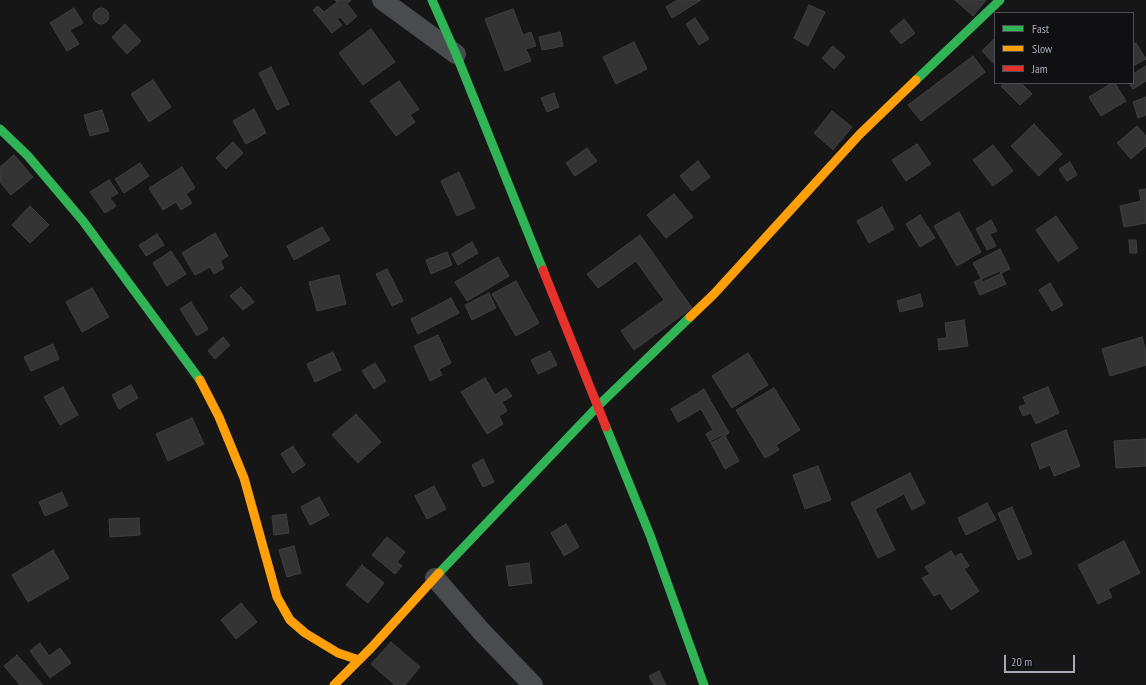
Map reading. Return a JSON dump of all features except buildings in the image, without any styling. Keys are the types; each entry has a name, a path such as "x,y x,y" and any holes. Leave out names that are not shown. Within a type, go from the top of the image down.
{"street":[{"path":"382,0 456,54"},
{"path":"432,0 456,54 650,535 704,685"},
{"path":"334,685 598,406 714,294 859,135 1000,0"},
{"path":"0,129 28,156 83,221 201,381 219,417 244,478 277,597 290,620 305,633 338,653 359,660"},
{"path":"435,578 481,631 533,685"}],"traffic: fast":[{"path":"432,0 456,54 543,270"},
{"path":"916,80 1000,0"},
{"path":"0,129 28,156 83,221 200,380"},
{"path":"439,573 598,406 690,317"},
{"path":"606,427 650,535 704,685"}],"traffic: slow":[{"path":"690,317 714,294 859,135 916,80"},
{"path":"200,380 219,417 244,478 277,597 290,620 305,633 338,653 359,660"},
{"path":"334,685 371,648 439,573"}],"traffic: jam":[{"path":"543,270 606,427"}]}
